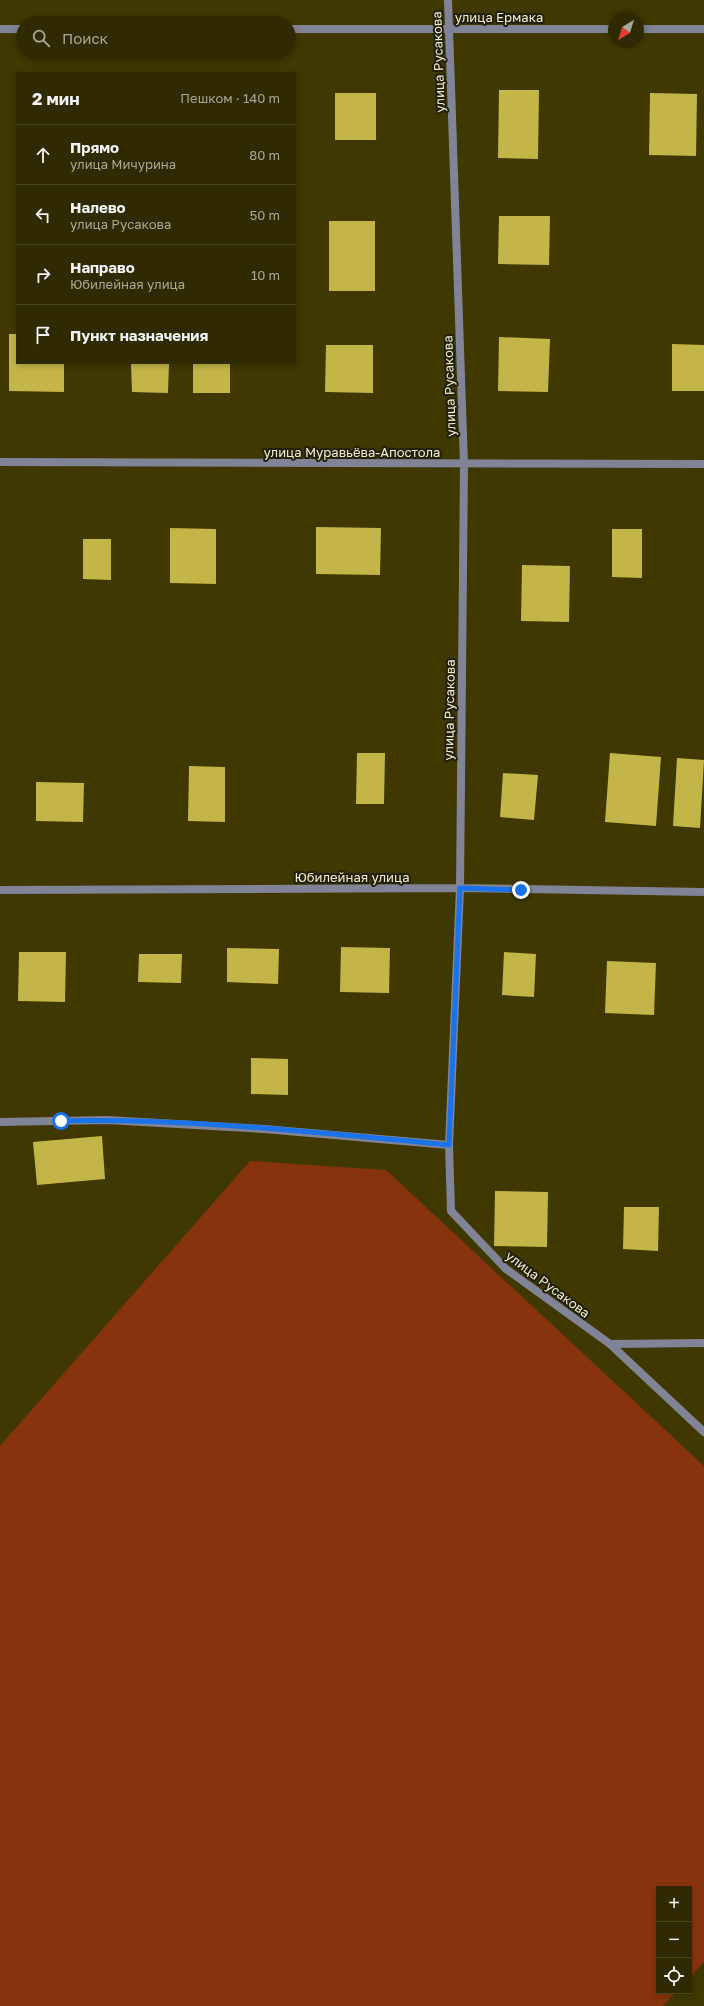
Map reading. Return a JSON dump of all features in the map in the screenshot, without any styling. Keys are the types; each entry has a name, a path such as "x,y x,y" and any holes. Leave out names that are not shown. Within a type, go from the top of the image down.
{"street":[{"name":"улица Русакова","path":"448,0 464,464 460,888 449,1145 451,1211 506,1270 610,1344 704,1432"},
{"path":"0,29 16,29"},
{"name":"улица Ермака","path":"296,30 608,29"},
{"path":"644,29 704,29"},
{"name":"улица Муравьёва-Апостола","path":"0,462 704,464"},
{"name":"Юбилейная улица","path":"0,890 460,888 704,892"},
{"path":"0,1122 107,1120 264,1129 449,1145"},
{"path":"610,1344 704,1343"}],"shaded area":[{"path":"250,1161 386,1170 704,1466 704,1962 692,1975 692,1886 656,1886 656,1994 674,1994 663,2006 0,2006 0,1446"}],"building":[{"path":"499,90 539,90 538,159 498,158"},
{"path":"335,93 376,93 376,140 335,140"},
{"path":"650,93 697,94 696,156 649,155"},
{"path":"499,216 550,216 549,265 498,264"},
{"path":"329,221 375,221 375,291 329,291"},
{"path":"9,334 16,334 16,364 64,364 64,392 9,391"},
{"path":"499,337 550,339 548,392 498,391"},
{"path":"672,344 704,345 704,391 672,391"},
{"path":"326,345 373,345 373,393 325,392"},
{"path":"131,364 169,364 168,393 132,392"},
{"path":"193,364 230,364 230,393 193,393"},
{"path":"316,527 381,528 380,575 316,574"},
{"path":"170,528 216,529 216,584 170,583"},
{"path":"612,529 642,529 642,578 612,577"},
{"path":"83,539 111,539 111,580 83,579"},
{"path":"522,565 570,566 569,622 521,621"},
{"path":"357,753 385,753 384,804 356,804"},
{"path":"610,753 661,757 656,826 605,822"},
{"path":"677,758 704,760 700,828 673,826"},
{"path":"189,766 225,767 225,822 188,821"},
{"path":"503,773 538,775 534,820 500,817"},
{"path":"36,782 84,783 83,822 36,821"},
{"path":"341,947 390,948 389,993 340,992"},
{"path":"227,948 279,949 278,984 227,982"},
{"path":"19,952 66,952 65,1002 18,1001"},
{"path":"504,952 536,954 534,997 502,995"},
{"path":"139,954 182,954 181,983 138,982"},
{"path":"607,961 656,963 654,1015 605,1013"},
{"path":"251,1058 288,1059 288,1095 251,1094"},
{"path":"102,1136 105,1179 37,1185 33,1142"},
{"path":"495,1191 548,1192 547,1247 494,1246"},
{"path":"624,1207 659,1207 658,1251 623,1249"}],"route":[{"path":"61,1121 107,1120 264,1129 449,1145 460,888 521,890"}]}
